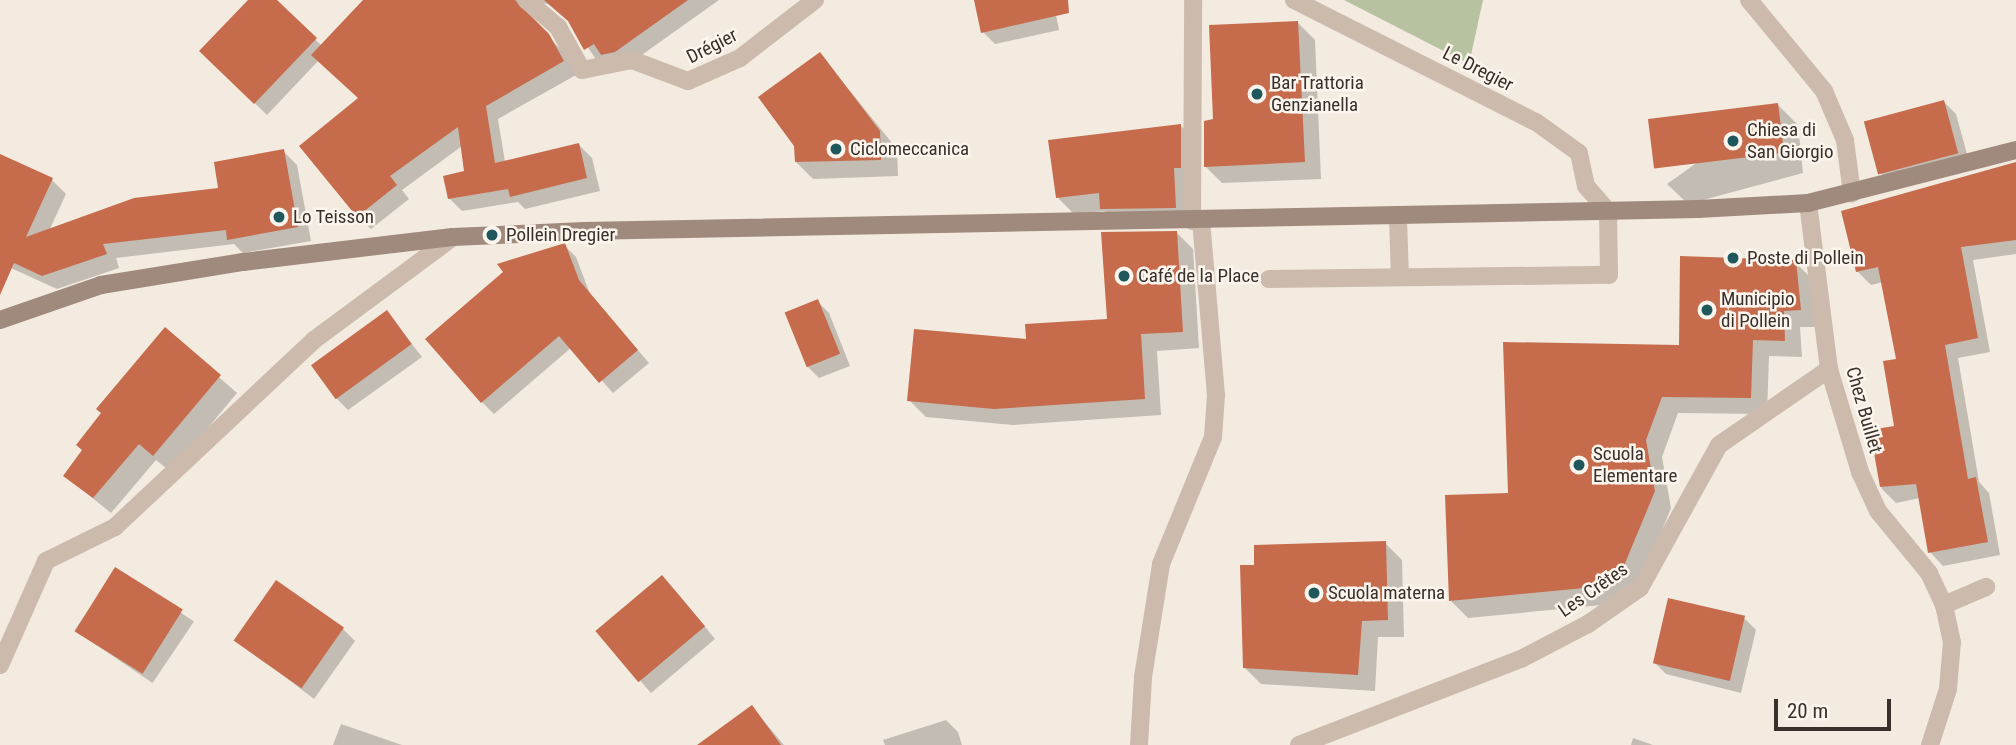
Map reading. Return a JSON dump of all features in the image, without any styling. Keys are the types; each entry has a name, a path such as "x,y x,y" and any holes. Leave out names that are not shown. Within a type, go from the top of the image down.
{"main road":[{"path":"0,320 101,285 243,262 453,237 598,230 1398,218 1808,203 1852,194 2015,150"}],"street":[{"name":"Drégier","path":"526,0 558,27 582,70 632,60 688,81 740,58 815,0"},
{"path":"1139,745 1143,677 1161,564 1213,438 1216,395 1196,221 1193,0"},
{"name":"Le Dregier","path":"1294,0 1536,122 1579,153 1586,186 1608,211"},
{"path":"1749,0 1824,91 1845,140 1852,194"},
{"name":"Chez Buillet","path":"1808,203 1829,369 1860,472 1878,511 1929,573 1944,605 1952,642 1948,689 1930,745"},
{"path":"1269,279 1609,275 1608,211"},
{"path":"1398,218 1400,277"},
{"path":"0,665 46,561 116,527 314,340 453,237"},
{"name":"Les Crêtes","path":"1299,745 1521,659 1588,624 1640,588 1719,445 1829,369"},
{"path":"1944,605 1986,587"}],"green space":[{"path":"1344,0 1483,0 1469,64"}],"building":[{"path":"248,0 277,0 317,38 254,104 199,51"},
{"path":"363,0 515,0 549,34 564,61 486,106 495,163 579,143 587,178 510,197 508,189 448,199 443,176 464,171 458,127 390,176 397,185 357,217 299,146 358,98 311,55"},
{"path":"544,0 688,0 615,52 601,55 594,44 584,50 568,21"},
{"path":"974,0 1068,0 1069,13 981,33"},
{"name":"Bar Trattoria Genzianella","path":"1298,21 1305,162 1204,167 1204,121 1213,119 1209,25"},
{"path":"820,52 880,131 881,160 795,162 794,146 758,97"},
{"path":"1944,100 1958,153 1878,175 1864,121"},
{"name":"Chiesa di San Giorgio","path":"1778,103 1784,153 1654,169 1648,119"},
{"path":"1181,124 1181,168 1174,168 1176,208 1100,209 1099,193 1056,198 1048,140"},
{"path":"284,149 298,227 227,240 226,230 103,244 107,254 42,276 14,263 0,295 0,154 53,178 26,237 134,198 218,188 214,162"},
{"path":"2016,162 2016,240 1961,247 1978,338 1945,345 1968,479 1976,477 1988,542 1928,553 1916,484 1880,487 1870,430 1894,426 1883,361 1896,359 1878,267 1856,272 1841,211"},
{"path":"1177,231 1183,332 1141,334 1145,399 994,409 907,401 914,329 1026,339 1025,324 1107,319 1101,232"},
{"path":"565,243 579,280 638,350 599,383 559,336 481,403 425,339 503,272 497,264"},
{"name":"Scuola Elementare","path":"1680,256 1796,260 1801,310 1784,311 1785,341 1753,340 1751,398 1662,397 1646,440 1655,491 1616,585 1449,601 1445,495 1508,493 1503,342 1679,345"},
{"path":"818,299 840,354 807,367 785,312"},
{"path":"387,310 412,344 336,399 311,365"},
{"path":"165,327 221,375 153,456 139,444 93,498 63,476 82,450 76,445 101,413 96,409"},
{"name":"Scuola materna","path":"1386,541 1388,620 1362,621 1358,675 1243,668 1240,565 1254,565 1254,545"},
{"path":"115,567 183,609 143,674 75,631"},
{"path":"662,575 705,626 638,682 595,631"},
{"path":"276,580 344,628 302,688 234,641"},
{"path":"1668,598 1745,616 1730,681 1653,663"},
{"path":"752,705 781,745 697,745"}],"place":[{"name":"Bar Trattoria Genzianella","path":"1257,94"},
{"name":"Chiesa di San Giorgio","path":"1733,141"},
{"name":"Ciclomeccanica","path":"836,149"},
{"name":"Lo Teisson","path":"279,217"},
{"name":"Pollein Dregier","path":"492,235"},
{"name":"Poste di Pollein","path":"1733,258"},
{"name":"Café de la Place","path":"1124,276"},
{"name":"Municipio di Pollein","path":"1707,310"},
{"name":"Scuola Elementare","path":"1579,465"},
{"name":"Scuola materna","path":"1314,593"}]}
